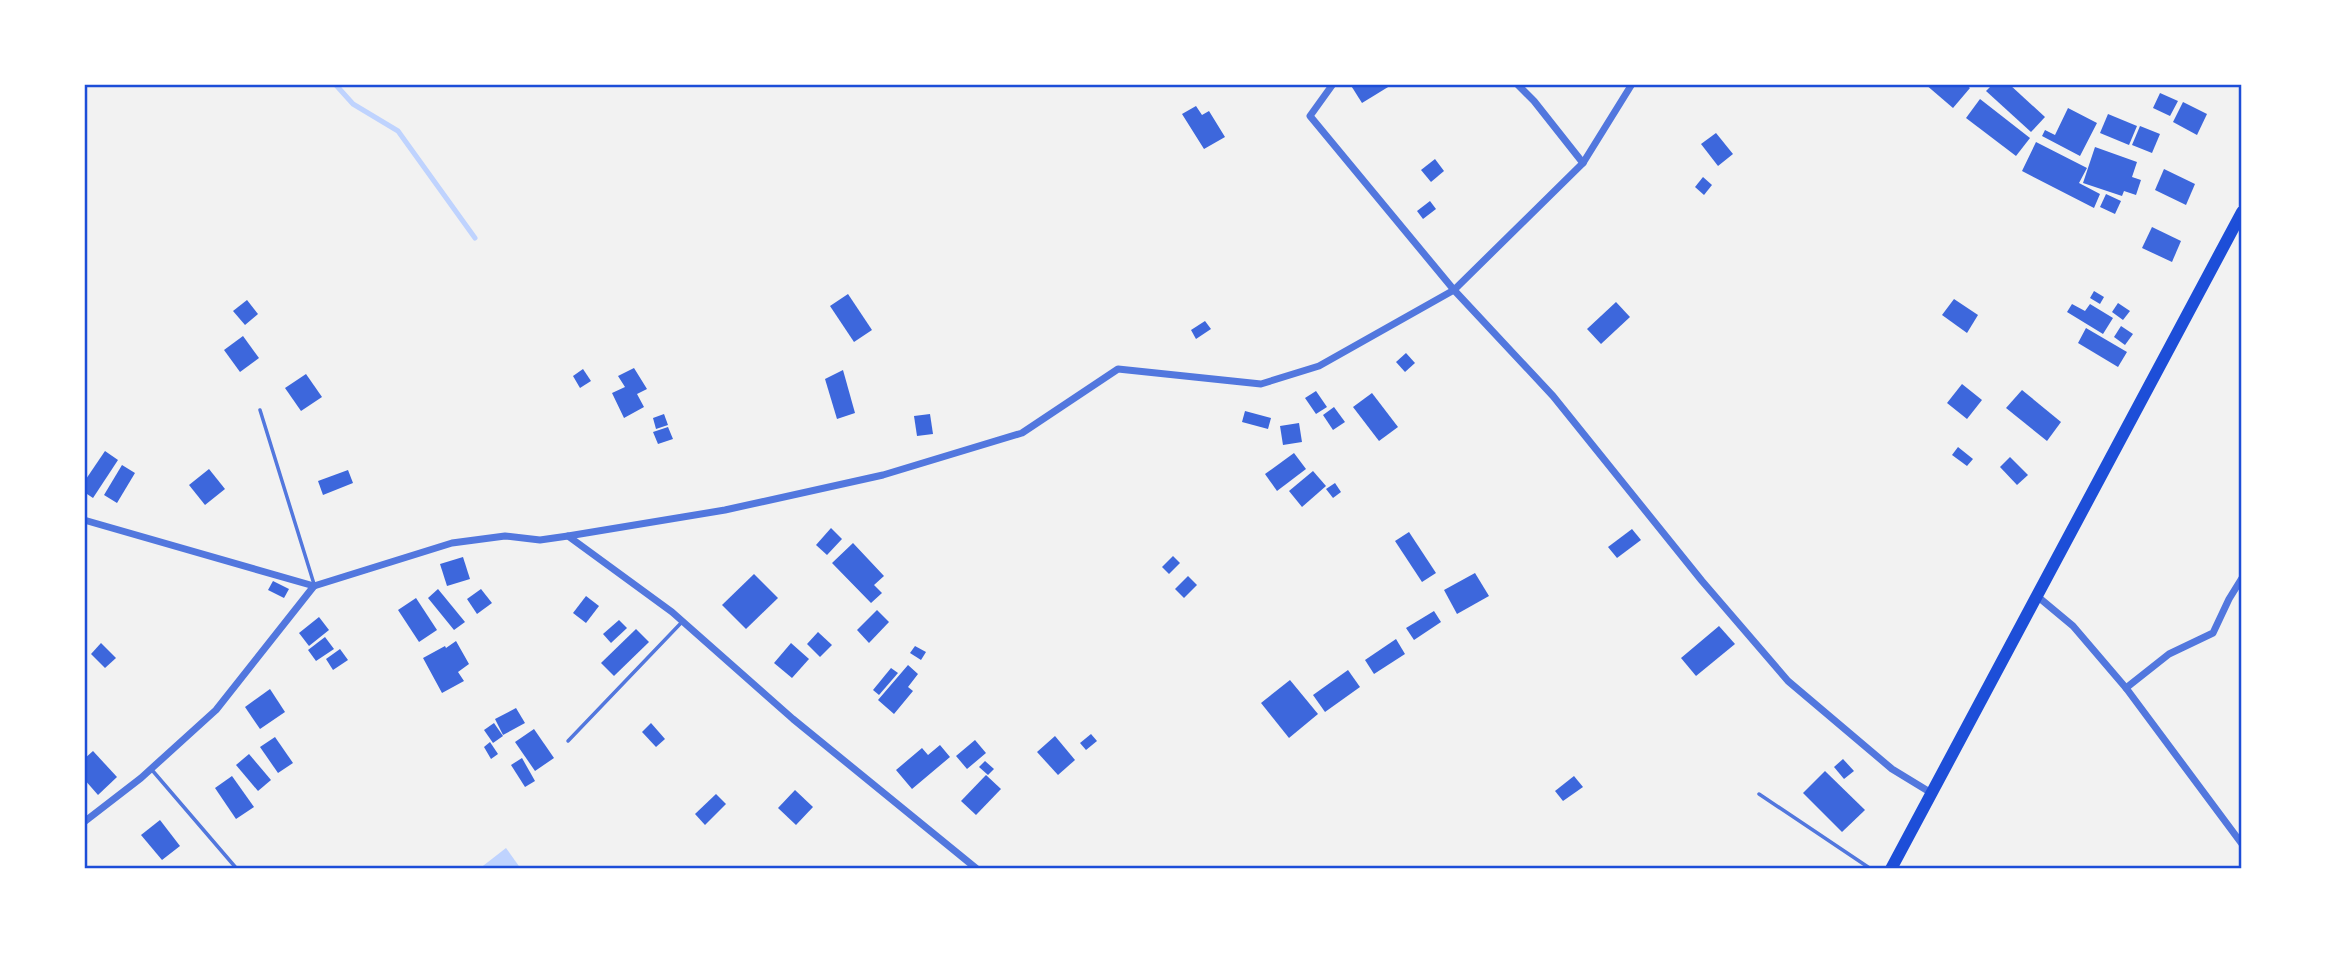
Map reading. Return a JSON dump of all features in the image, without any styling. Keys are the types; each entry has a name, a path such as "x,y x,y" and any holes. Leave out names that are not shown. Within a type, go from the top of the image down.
{"highway":[{"path":"1891,869 2241,215"}],"street":[{"path":"1333,84 1310,116 1454,290 1553,396 1702,581 1787,681 1892,769 1933,794"},
{"path":"1517,84 1534,101 1583,163"},
{"path":"84,520 314,586 452,543 505,536 540,540 568,536 725,510 896,471 1023,433 1118,369 1261,384 1319,366 1454,290 1583,163 1632,84"},
{"path":"568,536 683,621 793,719 977,869"},
{"path":"2126,688 2169,654 2213,633 2242,578"},
{"path":"84,822 151,769 216,710 314,586"},
{"path":"2036,596 2073,626 2126,688 2242,844"}],"lane":[{"path":"260,411 314,586"},
{"path":"568,741 683,621"},
{"path":"151,769 237,869"},
{"path":"1759,794 1871,869"}],"water":[{"path":"506,848 521,869 479,869"}],"building":[{"path":"1350,84 1393,84 1362,103"},
{"path":"1925,84 1965,84 1970,88 1953,108"},
{"path":"1993,84 2009,84 2045,117 2031,132 1986,91"},
{"path":"2160,93 2178,101 2170,116 2153,108"},
{"path":"1980,99 2030,138 2016,156 1966,118"},
{"path":"2183,102 2207,114 2197,135 2173,122"},
{"path":"1196,106 1202,115 1209,111 1225,137 1204,149 1182,114"},
{"path":"2068,108 2097,123 2080,156 2042,136 2045,130 2055,135"},
{"path":"2108,114 2137,126 2129,145 2100,133"},
{"path":"2140,126 2160,134 2152,153 2132,145"},
{"path":"1716,133 1733,154 1718,166 1701,144"},
{"path":"2036,142 2087,168 2079,183 2100,194 2094,208 2022,171"},
{"path":"2095,147 2137,162 2132,177 2141,180 2136,195 2124,191 2122,196 2083,183"},
{"path":"1435,159 1444,171 1431,182 1421,170"},
{"path":"2164,169 2195,184 2186,205 2155,190"},
{"path":"1703,177 1712,185 1704,195 1695,187"},
{"path":"2106,194 2121,201 2115,214 2100,207"},
{"path":"1430,201 1436,209 1423,219 1417,211"},
{"path":"2152,227 2181,241 2172,262 2142,248"},
{"path":"2094,291 2104,297 2100,304 2090,298"},
{"path":"848,294 872,330 854,342 830,306"},
{"path":"1954,299 1978,315 1967,333 1942,315"},
{"path":"247,300 258,314 245,325 233,311"},
{"path":"1616,302 1630,317 1601,344 1587,329"},
{"path":"2118,303 2130,311 2123,320 2112,312"},
{"path":"2072,304 2085,311 2090,304 2113,318 2103,334 2067,312"},
{"path":"1205,321 1211,329 1196,339 1191,330"},
{"path":"2121,326 2133,334 2125,345 2114,337"},
{"path":"2086,328 2127,352 2118,367 2078,343"},
{"path":"243,336 259,358 240,372 224,350"},
{"path":"1406,353 1415,363 1405,372 1396,362"},
{"path":"634,368 647,389 637,394 644,407 624,418 612,393 625,387 618,376"},
{"path":"583,369 591,381 580,388 573,376"},
{"path":"843,370 855,413 837,419 825,379"},
{"path":"306,374 322,397 301,411 285,388"},
{"path":"1962,384 1982,400 1967,419 1947,403"},
{"path":"2022,390 2061,422 2047,441 2006,408"},
{"path":"1316,391 1327,407 1316,414 1305,398"},
{"path":"1372,393 1398,427 1379,441 1353,407"},
{"path":"1334,407 1345,422 1333,430 1323,415"},
{"path":"1245,411 1271,418 1268,429 1242,422"},
{"path":"664,414 668,425 656,429 653,418"},
{"path":"930,414 933,434 917,436 914,416"},
{"path":"1299,423 1302,442 1283,445 1280,426"},
{"path":"668,427 673,439 658,444 653,432"},
{"path":"1958,447 1973,459 1967,466 1952,455"},
{"path":"105,451 118,460 93,498 84,492 84,482"},
{"path":"1294,453 1306,469 1277,491 1265,474"},
{"path":"2010,457 2028,475 2017,485 2000,467"},
{"path":"122,465 135,473 117,503 104,495"},
{"path":"209,469 225,489 205,505 189,485"},
{"path":"348,470 353,483 323,495 318,481"},
{"path":"1313,471 1326,486 1302,507 1289,491"},
{"path":"1335,483 1341,492 1333,498 1326,489"},
{"path":"831,528 842,539 827,555 816,545"},
{"path":"1632,529 1641,540 1617,558 1608,547"},
{"path":"1409,532 1436,573 1422,582 1395,541"},
{"path":"853,543 884,576 874,585 882,593 871,603 832,563"},
{"path":"1173,556 1180,563 1169,574 1162,567"},
{"path":"463,557 470,579 447,586 440,564"},
{"path":"1475,573 1489,596 1457,614 1444,590"},
{"path":"754,574 778,598 746,629 722,605"},
{"path":"1188,576 1197,585 1184,598 1175,589"},
{"path":"273,581 289,589 284,598 268,590"},
{"path":"438,589 465,622 454,630 428,598"},
{"path":"481,589 492,603 477,614 467,599"},
{"path":"586,596 599,606 586,623 573,613"},
{"path":"416,598 437,630 419,642 398,610"},
{"path":"877,610 889,622 869,643 857,630"},
{"path":"1434,611 1441,622 1414,640 1406,628"},
{"path":"319,617 329,630 309,646 299,633"},
{"path":"619,620 627,628 611,643 603,634"},
{"path":"1719,626 1735,644 1696,676 1681,658"},
{"path":"636,629 649,642 614,676 601,663"},
{"path":"818,632 832,645 820,657 807,644"},
{"path":"325,637 334,649 316,661 308,650"},
{"path":"1396,639 1405,654 1374,674 1365,660"},
{"path":"456,641 469,664 458,672 464,681 442,693 423,658"},
{"path":"101,643 116,658 105,668 91,654"},
{"path":"791,643 809,659 792,678 774,663"},
{"path":"915,646 926,652 921,660 910,653"},
{"path":"340,649 348,660 333,670 326,659"},
{"path":"908,665 918,674 908,687 913,691 894,714 878,700"},
{"path":"891,668 898,673 879,695 873,690"},
{"path":"1348,670 1360,687 1325,712 1313,695"},
{"path":"1290,680 1318,714 1289,738 1261,703"},
{"path":"270,689 285,712 260,729 245,707"},
{"path":"516,708 525,723 503,735 495,719"},
{"path":"494,723 503,736 493,743 484,730"},
{"path":"651,723 665,739 656,747 642,732"},
{"path":"534,729 554,758 535,771 515,742"},
{"path":"1091,734 1097,741 1086,750 1080,743"},
{"path":"1055,736 1075,760 1058,775 1037,752"},
{"path":"275,737 293,763 278,773 260,747"},
{"path":"975,740 986,753 967,769 956,756"},
{"path":"490,742 498,754 491,759 484,747"},
{"path":"940,745 950,757 912,789 896,770 922,748 928,755"},
{"path":"93,751 117,777 98,795 84,779 84,759"},
{"path":"249,754 271,780 258,791 236,765"},
{"path":"522,758 535,781 525,787 511,765"},
{"path":"1843,759 1854,771 1844,779 1834,767"},
{"path":"985,761 994,769 988,775 979,767"},
{"path":"1825,771 1865,810 1842,832 1803,793"},
{"path":"986,775 1001,789 976,815 961,801"},
{"path":"232,776 254,807 236,819 215,788"},
{"path":"1574,776 1583,787 1563,801 1555,791"},
{"path":"795,790 813,807 796,825 778,808"},
{"path":"716,794 726,804 705,825 695,814"},
{"path":"160,820 180,846 162,860 141,835"}],"waterway":[{"path":"335,84 353,104 398,131 475,238"}]}
